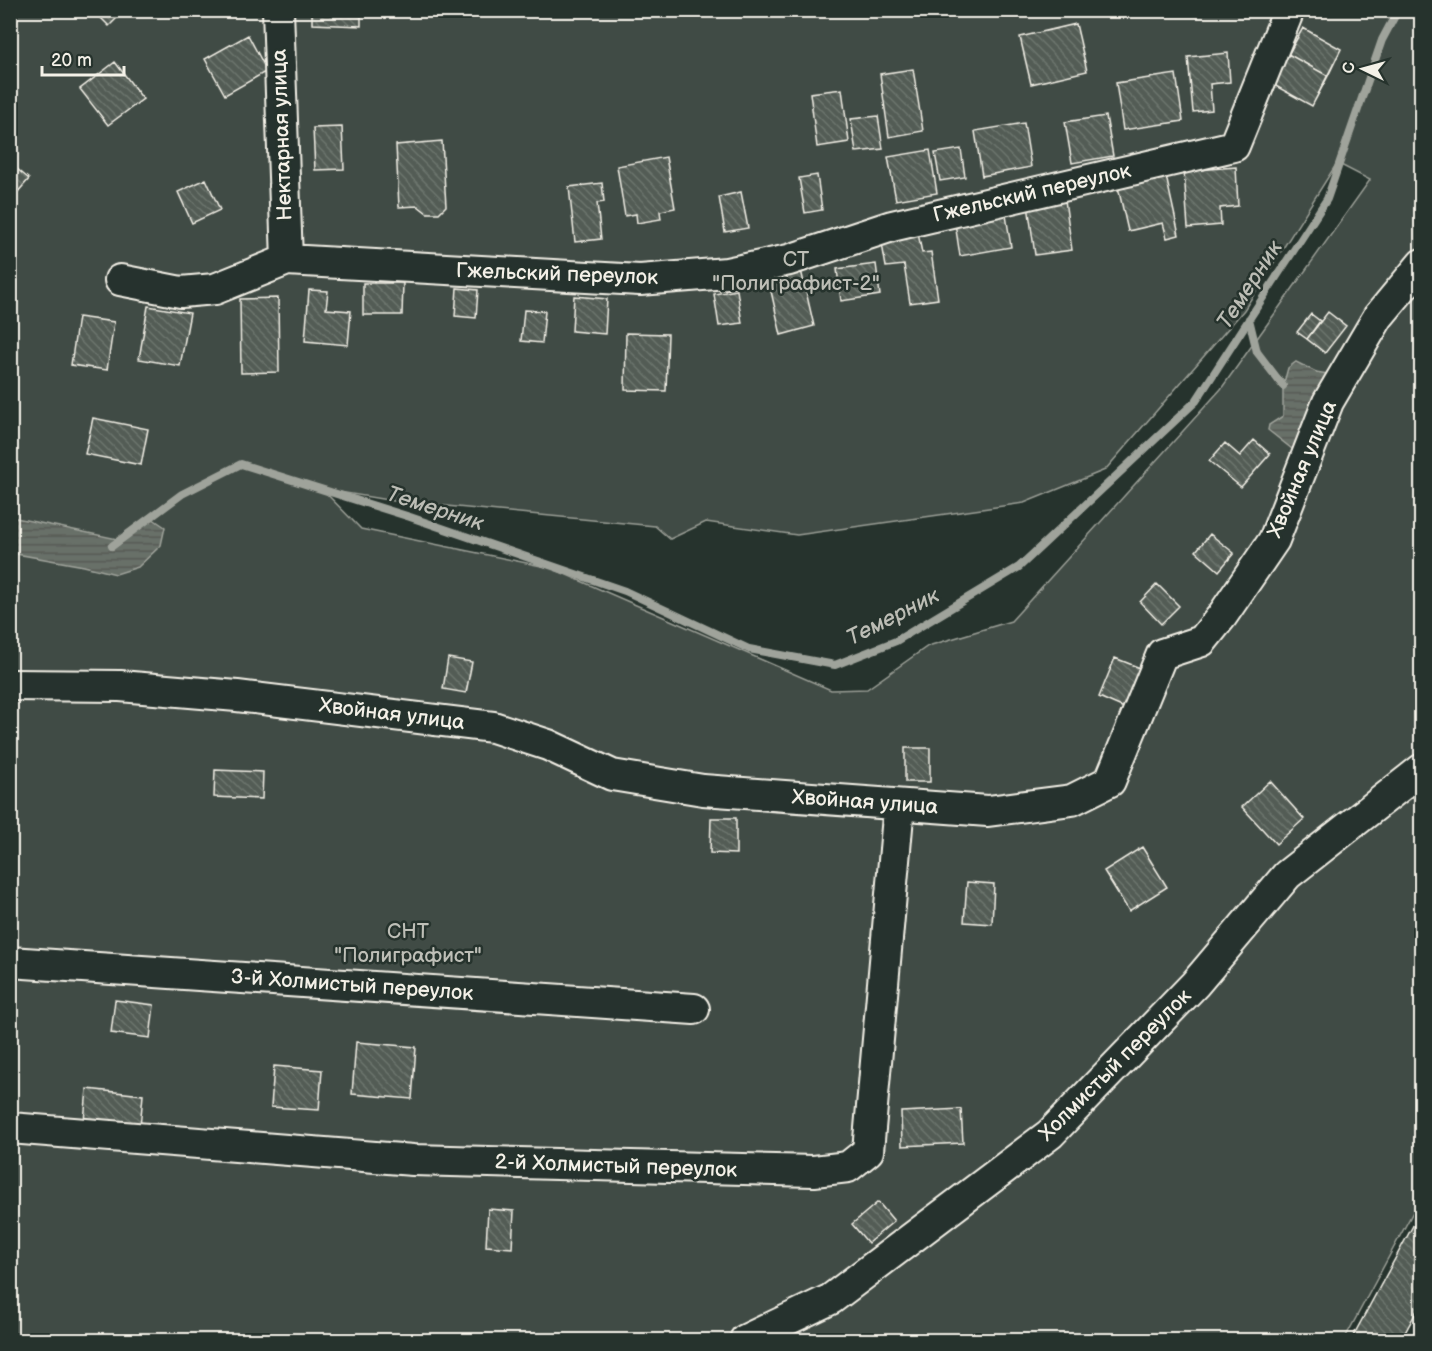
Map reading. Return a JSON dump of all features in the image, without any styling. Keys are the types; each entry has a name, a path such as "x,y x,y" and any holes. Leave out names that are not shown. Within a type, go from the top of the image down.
{"street":[{"name":"Нектарная улица","path":"278,10 287,260"},
{"name":"Гжельский переулок","path":"120,280 181,292 215,289 287,260 640,280 728,273 789,260 892,226 1234,146 1289,10"},
{"name":"Хвойная улица","path":"10,684 120,687 237,696 493,727 548,745 612,775 704,790 988,811 1072,800 1110,781 1162,654 1202,641 1274,540 1328,402 1378,317 1422,264"},
{"name":"Холмистый переулок","path":"745,1341 831,1299 1050,1134 1195,984 1287,875 1422,769"},
{"name":"2-й Холмистый переулок","path":"10,1128 413,1160 814,1171 848,1167 868,1152 899,805"},
{"name":"3-й Холмистый переулок","path":"10,962 694,1009"}],"green space":[{"name":"СНТ \"Полиграфист\"","path":"10,11 1421,11 1421,1197 1344,1340 11,1340","holes":["1337,163 1370,180 1221,389 1011,621 928,646 867,689 831,690 551,568 361,529 322,489 394,501 655,526 670,539 706,522 797,535 1024,503 1105,470 1244,310"]}],"shaded area":[{"path":"1296,362 1316,372 1328,374 1296,452 1268,430 1269,425 1283,416 1283,386 1288,368"},
{"path":"11,517 122,540 150,517 165,527 161,545 138,567 116,574 11,553"}],"building":[{"path":"93,10 125,10 109,26"},
{"path":"312,10 361,10 361,26 312,24"},
{"path":"1076,24 1087,71 1031,84 1020,37"},
{"path":"1303,28 1341,49 1312,106 1272,84"},
{"path":"1303,28 1341,49 1328,76 1288,54"},
{"path":"248,35 267,71 225,95 205,59"},
{"path":"1228,53 1230,82 1210,84 1212,110 1193,112 1188,57"},
{"path":"1288,54 1328,76 1312,106 1272,84"},
{"path":"115,62 143,99 108,125 80,89"},
{"path":"913,69 923,131 889,137 880,74"},
{"path":"1176,74 1183,121 1123,130 1116,83"},
{"path":"842,89 849,142 817,147 810,93"},
{"path":"878,116 883,149 856,152 851,119"},
{"path":"1106,116 1113,156 1072,163 1065,122"},
{"path":"1024,123 1031,167 982,176 975,131"},
{"path":"342,127 344,169 315,170 313,128"},
{"path":"442,141 446,206 439,213 427,213 418,206 399,207 396,145"},
{"path":"961,149 965,177 940,181 935,153"},
{"path":"930,150 937,193 896,200 888,157"},
{"path":"666,157 675,208 660,211 661,219 637,223 636,214 625,216 617,166"},
{"path":"10,163 29,179 10,201"},
{"path":"1236,167 1238,206 1220,208 1221,225 1188,228 1184,171"},
{"path":"817,175 822,210 805,213 799,178"},
{"path":"1166,176 1179,235 1167,238 1163,223 1128,231 1118,187"},
{"path":"206,179 220,210 192,223 178,192"},
{"path":"602,183 604,202 597,203 601,239 575,242 569,187"},
{"path":"741,192 748,228 725,232 719,197"},
{"path":"1065,200 1072,250 1035,255 1028,205"},
{"path":"1006,215 1011,247 960,256 955,223"},
{"path":"918,233 922,253 931,252 938,299 910,303 904,265 886,267 881,238"},
{"path":"876,264 880,295 841,301 837,269"},
{"path":"801,270 814,326 781,335 768,278"},
{"path":"363,283 403,283 402,315 363,315"},
{"path":"457,288 478,290 476,318 455,316"},
{"path":"309,290 328,291 326,309 351,311 348,345 305,341"},
{"path":"737,290 742,323 719,326 714,294"},
{"path":"574,296 607,299 605,334 572,331"},
{"path":"278,298 279,372 241,373 240,299"},
{"path":"148,306 190,313 180,366 139,359"},
{"path":"524,310 545,311 542,343 521,341"},
{"path":"1328,312 1346,326 1325,353 1307,339"},
{"path":"1311,314 1320,321 1307,339 1297,332"},
{"path":"78,317 114,322 107,370 71,365"},
{"path":"626,333 668,334 666,391 625,390"},
{"path":"93,418 148,429 141,465 85,454"},
{"path":"1254,440 1270,454 1241,487 1209,461 1225,443 1240,456"},
{"path":"1210,534 1234,553 1219,571 1196,551"},
{"path":"1157,584 1179,606 1161,624 1140,602"},
{"path":"448,658 472,662 466,693 443,689"},
{"path":"1115,658 1140,668 1124,708 1099,697"},
{"path":"905,748 930,748 930,782 905,782"},
{"path":"215,770 263,772 262,799 214,797"},
{"path":"1270,781 1304,819 1276,844 1242,807"},
{"path":"711,818 736,818 736,854 710,853"},
{"path":"1142,847 1167,887 1129,911 1104,871"},
{"path":"967,882 994,884 992,924 964,922"},
{"path":"115,1000 154,1005 150,1038 111,1033"},
{"path":"356,1042 416,1047 412,1099 352,1094"},
{"path":"274,1066 322,1070 319,1110 271,1107"},
{"path":"87,1089 143,1095 140,1127 84,1121"},
{"path":"961,1109 963,1143 902,1146 901,1112"},
{"path":"878,1202 894,1221 868,1243 852,1224"},
{"path":"488,1209 514,1211 512,1248 486,1246"},
{"path":"1422,1209 1422,1301 1401,1340 1351,1340"}],"waterway":[{"name":"Темерник","path":"112,546 182,494 241,464 410,517 625,591 749,649 835,665 896,641 1019,567 1196,401 1327,199 1382,40 1398,10"},
{"path":"1249,319 1257,352 1283,386"}],"park label":[{"name":"СТ \"Полиграфист-2\"","path":"796,271"}]}
